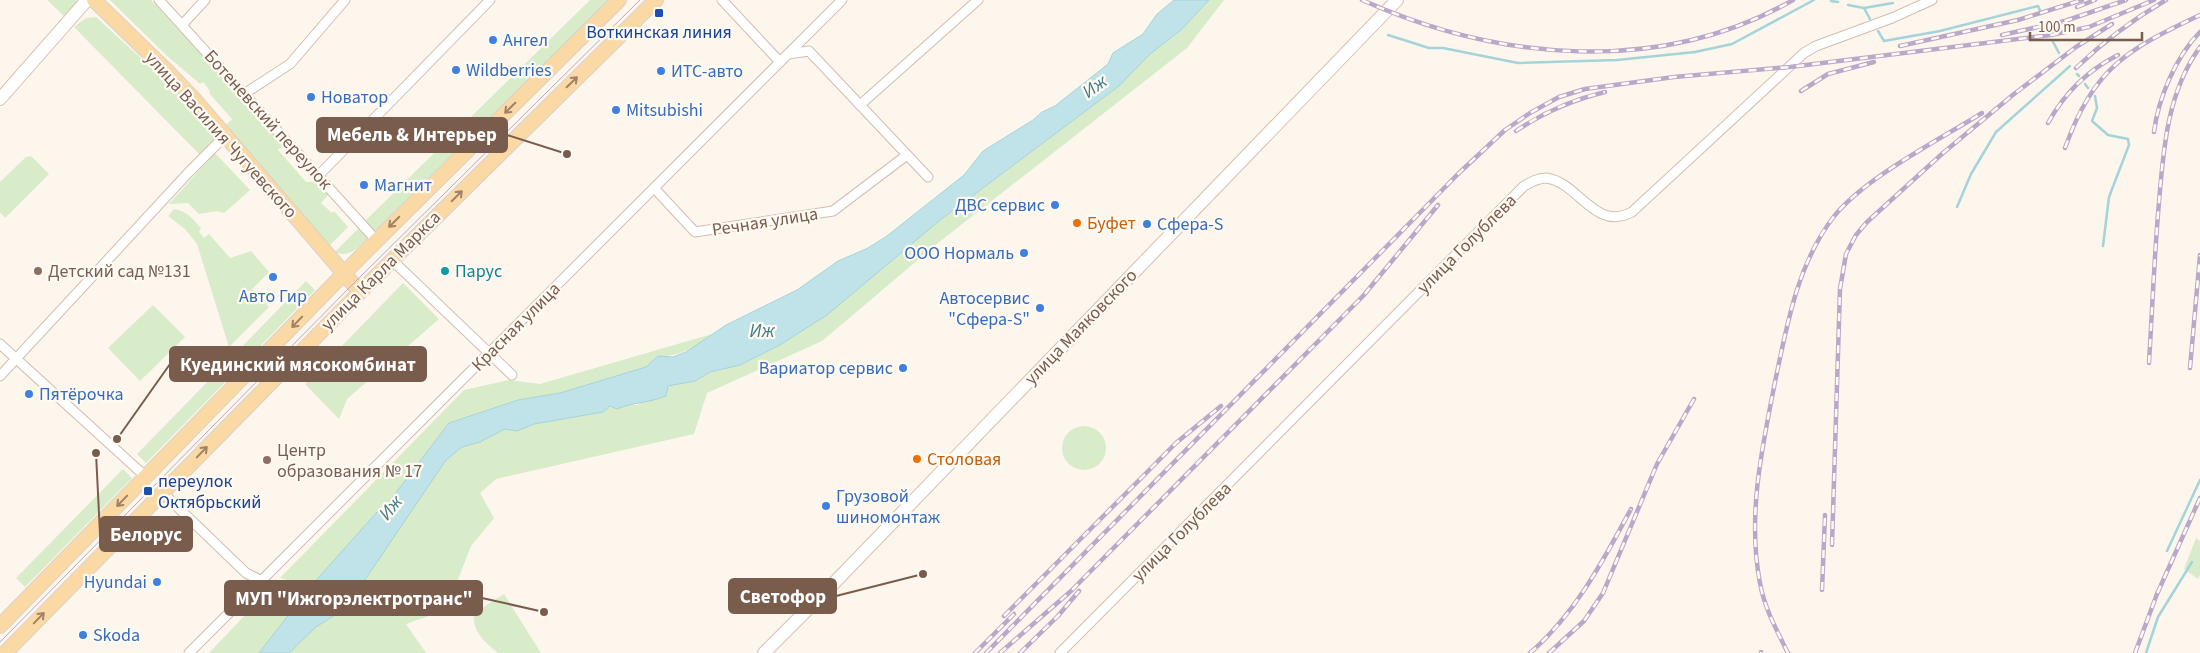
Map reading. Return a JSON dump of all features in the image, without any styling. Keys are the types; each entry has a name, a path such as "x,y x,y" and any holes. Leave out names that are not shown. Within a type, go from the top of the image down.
{"main road":[{"path":"0,99 87,0"},
{"name":"улица Василия Чугуевского","path":"94,0 168,72 360,292"},
{"name":"улица Карла Маркса","path":"0,626 376,240 619,0"},
{"name":"улица Карла Маркса","path":"5,653 360,292 656,0"},
{"name":"улица Маяковского","path":"764,653 835,582 1397,0"}],"street":[{"name":"Ботеневский переулок","path":"160,0 376,240"},
{"path":"182,25 205,0"},
{"path":"244,94 290,64 345,0"},
{"path":"318,176 490,0"},
{"path":"722,0 780,62"},
{"name":"Красная улица","path":"189,653 842,0"},
{"path":"860,105 978,0"},
{"name":"улица Голублева","path":"1060,653 1524,186 1536,179 1546,178 1557,182 1598,212 1612,218 1623,217 1638,206 1804,54 1816,46 1892,18 1932,0"},
{"path":"787,54 809,51 928,177"},
{"path":"0,376 189,172 225,136"},
{"name":"Речная улица","path":"654,188 695,232 833,211 907,155"},
{"path":"392,260 512,375"},
{"path":"0,344 146,477"},
{"path":"163,493 246,573 260,580"}],"green space":[{"path":"47,0 77,1 73,10 66,18"},
{"path":"110,0 151,0 284,144 278,150 306,182 319,182 329,194 321,203 332,213 334,211 348,227 329,246 226,125 232,119 209,93 210,91 203,82 200,84 166,55"},
{"path":"590,0 612,0 374,234 363,223"},
{"path":"1209,0 1224,0 1187,48 938,243 822,341 707,393 694,434 496,479 480,493 494,518 471,546 446,610 406,624 426,653 289,653 316,627 346,608 446,459 462,447 480,442 505,429 517,431 534,424 603,412 610,406 617,409 626,405 637,405 668,386 695,381 710,372 740,365 926,231 1119,86 1150,54 1182,29"},
{"path":"96,17 169,84 216,140 201,156 74,27 86,18"},
{"path":"215,153 250,190 224,213 217,211 199,214 188,203 169,204"},
{"path":"31,156 49,174 5,218 0,212 0,182 26,157"},
{"path":"174,209 189,216 201,228 199,232 204,238 209,234 230,258 251,251 269,272 252,289 269,307 229,347 197,244 185,229 168,216"},
{"path":"360,227 369,237 358,248 345,254 335,252"},
{"path":"306,281 315,290 146,463 137,454"},
{"path":"403,283 439,319 347,399 339,419 305,384"},
{"path":"153,305 185,337 140,381 108,348"},
{"path":"712,334 681,353 658,356 646,367 560,393 518,400 449,423 385,507 377,512 311,586 280,578 464,390 509,380 540,384"},
{"path":"1088,426 1100,432 1105,439 1105,457 1100,464 1093,469 1080,470 1072,467 1065,460 1062,444 1065,436 1072,429"},
{"path":"123,469 132,478 25,587 16,578"},
{"path":"2196,538 2200,541 2200,575 2198,579 2184,569"},
{"path":"267,592 302,598 259,653 209,653"},
{"path":"504,594 541,653 498,653 480,636 475,626 474,613"}],"water":[{"name":"Иж","path":"1174,0 1209,0 1182,29 1150,54 1119,86 939,221 827,315 778,346 740,365 710,372 695,381 668,386 666,396 617,409 610,406 603,412 534,424 517,431 505,429 480,442 462,447 446,460 346,608 316,627 289,653 259,653 311,586 377,512 385,507 449,423 518,400 560,393 646,367 658,356 673,357 686,352 726,325 797,290 838,261 868,248 887,236 964,175 983,151 1033,120 1042,112 1055,106 1108,64 1113,53 1143,34 1157,14"}],"waterway":[{"path":"1388,35 1429,48 1443,48 1518,63 1617,60 1695,52 1732,44 1814,0"},
{"path":"1831,1 1838,2"},
{"path":"1848,5 1864,8 1893,3"},
{"path":"1878,31 1884,41 1940,31 2038,6 2041,13"},
{"path":"1864,8 1870,19"},
{"path":"2052,40 2059,53"},
{"path":"1957,207 1971,174 1996,132 2070,66"},
{"path":"2085,84 2088,88"},
{"path":"2095,96 2097,108 2092,121 2108,135 2128,139 2129,145 2109,197 2103,246"},
{"path":"2167,551 2200,480"},
{"path":"2146,653 2158,617 2192,562"}],"tram line":[{"path":"0,642 353,284 640,0"}],"railway":[{"path":"1362,0 1414,21 1468,36 1523,47 1579,51 1634,49 1689,41 1742,24 1793,0"},
{"path":"1900,46 2018,20 2082,0"},
{"path":"2077,7 2095,0"},
{"path":"2002,35 2065,21 2126,0"},
{"path":"986,653 1458,174 1505,130 1530,113 1559,97 1585,89 1674,77 1790,67 2051,35 2089,27 2154,0"},
{"path":"2076,68 2119,31 2166,0"},
{"path":"2065,148 2088,98 2101,80 2116,65 2132,51 2152,39 2200,15"},
{"path":"1832,545 1840,289 1846,254 1856,235 1867,222 1943,153 2014,94 2076,47 2112,24"},
{"path":"2154,132 2164,92 2176,65 2200,32"},
{"path":"2149,363 2154,270 2164,149 2179,85 2200,47"},
{"path":"2048,123 2061,102 2087,75 2118,55"},
{"path":"1801,91 1828,74 1874,62"},
{"path":"1516,131 1559,107 1605,92"},
{"path":"1788,653 1771,619 1762,592 1756,558 1755,533 1758,482 1765,432 1789,318 1802,276 1820,237 1845,204 1862,189 1902,161 1982,113"},
{"path":"1000,653 1071,591 1364,295 1438,205"},
{"path":"2190,368 2200,255"},
{"path":"1549,653 1584,621 1603,593 1657,464 1694,399"},
{"path":"1004,616 1176,443 1221,406"},
{"path":"2135,653 2157,594 2200,498"},
{"path":"1530,653 1561,621 1587,586 1631,509"},
{"path":"1822,590 1825,515"},
{"path":"1020,653 1058,616 1079,591"},
{"path":"975,653 1014,614"}],"place":[{"name":"Воткинская линия","path":"659,13"},
{"name":"Ангел","path":"493,40"},
{"name":"Wildberries","path":"456,70"},
{"name":"ИТС-авто","path":"661,71"},
{"name":"Новатор","path":"311,97"},
{"name":"Mitsubishi","path":"616,110"},
{"name":"Мебель & Интерьер","path":"567,154"},
{"name":"Магнит","path":"364,185"},
{"name":"ДВС сервис","path":"1055,205"},
{"name":"Буфет","path":"1077,223"},
{"name":"Сфера-S","path":"1147,224"},
{"name":"ООО Нормаль","path":"1024,253"},
{"name":"Детский сад №131","path":"38,271"},
{"name":"Парус","path":"445,271"},
{"name":"Авто Гир","path":"273,277"},
{"name":"Автосервис \"Сфера-S\"","path":"1040,308"},
{"name":"Вариатор сервис","path":"903,368"},
{"name":"Пятёрочка","path":"29,394"},
{"name":"Куединский мясокомбинат","path":"117,439"},
{"name":"Белорус","path":"96,453"},
{"name":"Столовая","path":"917,459"},
{"name":"Центр образования № 17","path":"267,460"},
{"name":"переулок Октябрьский","path":"148,491"},
{"name":"Грузовой шиномонтаж","path":"826,506"},
{"name":"Светофор","path":"923,574"},
{"name":"Hyundai","path":"157,582"},
{"name":"МУП \"Ижгорэлектротранс\"","path":"544,612"},
{"name":"Skoda","path":"83,635"}]}
